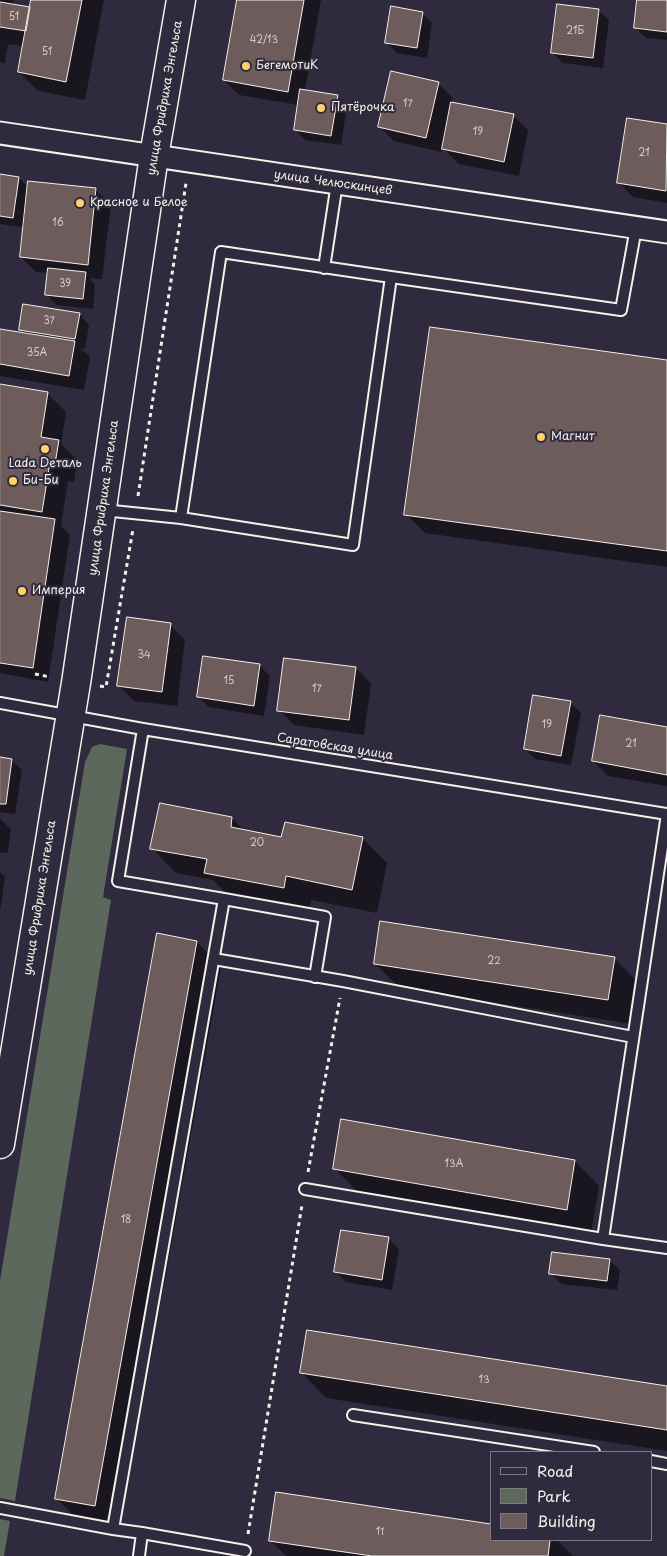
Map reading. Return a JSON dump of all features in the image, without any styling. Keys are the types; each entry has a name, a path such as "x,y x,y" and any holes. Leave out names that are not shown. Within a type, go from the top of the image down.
{"main road":[{"name":"улица Фридриха Энгельса","path":"0,1144 71,714 154,156 181,0"}],"street":[{"name":"улица Челюскинцев","path":"0,133 667,232"}],"lane":[{"path":"324,268 336,183"},
{"path":"181,518 221,252 621,310 636,228"},
{"path":"102,510 181,518 353,544 391,278"},
{"name":"Саратовская улица","path":"0,703 71,714 143,729 667,814"},
{"path":"143,729 118,881 325,917 315,977"},
{"path":"603,1239 667,814"},
{"path":"113,1528 224,900"},
{"path":"214,959 315,977 343,980 633,1037"},
{"path":"305,1189 667,1248"},
{"path":"353,1415 587,1451"},
{"path":"652,1461 667,1464"},
{"path":"0,1508 245,1550"},
{"path":"139,1556 142,1533"}],"path":[{"path":"245,1550 305,1189 343,980"}],"green space":[{"path":"100,744 127,749 103,897 111,900 15,1501 0,1498 0,1281 85,762 92,747"},
{"path":"0,1519 10,1521 4,1556 0,1556"}],"building":[{"path":"31,0 82,0 66,82 18,72"},
{"path":"237,0 304,0 288,92 223,80"},
{"path":"637,0 667,0 667,32 634,28"},
{"path":"0,2 30,7 26,31 0,27"},
{"path":"557,4 599,9 593,58 551,53"},
{"path":"391,6 423,12 417,48 385,43"},
{"path":"391,71 439,82 426,138 378,127"},
{"path":"300,89 338,95 331,136 294,130"},
{"path":"451,102 514,114 504,162 442,149"},
{"path":"627,118 667,124 666,191 617,183"},
{"path":"0,174 19,177 13,218 0,216"},
{"path":"28,181 96,188 88,265 20,257"},
{"path":"48,268 86,272 83,299 45,295"},
{"path":"23,304 80,313 75,339 19,330"},
{"name":"Магнит","path":"430,327 667,360 667,551 404,515"},
{"path":"0,329 75,341 69,376 0,364"},
{"path":"0,384 48,392 41,437 59,440 55,464 50,462 42,512 0,505"},
{"name":"Империя","path":"0,511 55,519 33,668 0,663"},
{"path":"127,617 171,623 162,692 117,686"},
{"path":"203,656 260,664 254,706 197,697"},
{"path":"284,658 356,667 349,720 277,711"},
{"path":"533,695 571,701 561,756 524,749"},
{"path":"600,715 667,727 667,775 592,761"},
{"path":"0,757 12,759 6,804 0,804"},
{"path":"160,803 232,817 231,827 281,837 285,822 363,837 352,890 286,876 284,888 204,873 207,859 150,849"},
{"path":"380,921 615,957 608,1000 374,964"},
{"path":"157,933 197,941 95,1506 55,1499"},
{"path":"341,1119 575,1160 567,1210 333,1169"},
{"path":"341,1230 389,1237 382,1280 334,1272"},
{"path":"552,1252 610,1259 607,1281 549,1274"},
{"path":"307,1330 667,1386 667,1430 300,1373"},
{"path":"276,1492 490,1524 490,1541 550,1541 548,1556 372,1556 269,1541"}],"place":[{"name":"БегемотиК","path":"246,66"},
{"name":"Пятёрочка","path":"321,108"},
{"name":"Красное и Белое","path":"80,203"},
{"name":"Магнит","path":"541,437"},
{"name":"Lada Dеталь","path":"45,449"},
{"name":"Би-Би","path":"13,481"},
{"name":"Империя","path":"22,591"}]}
